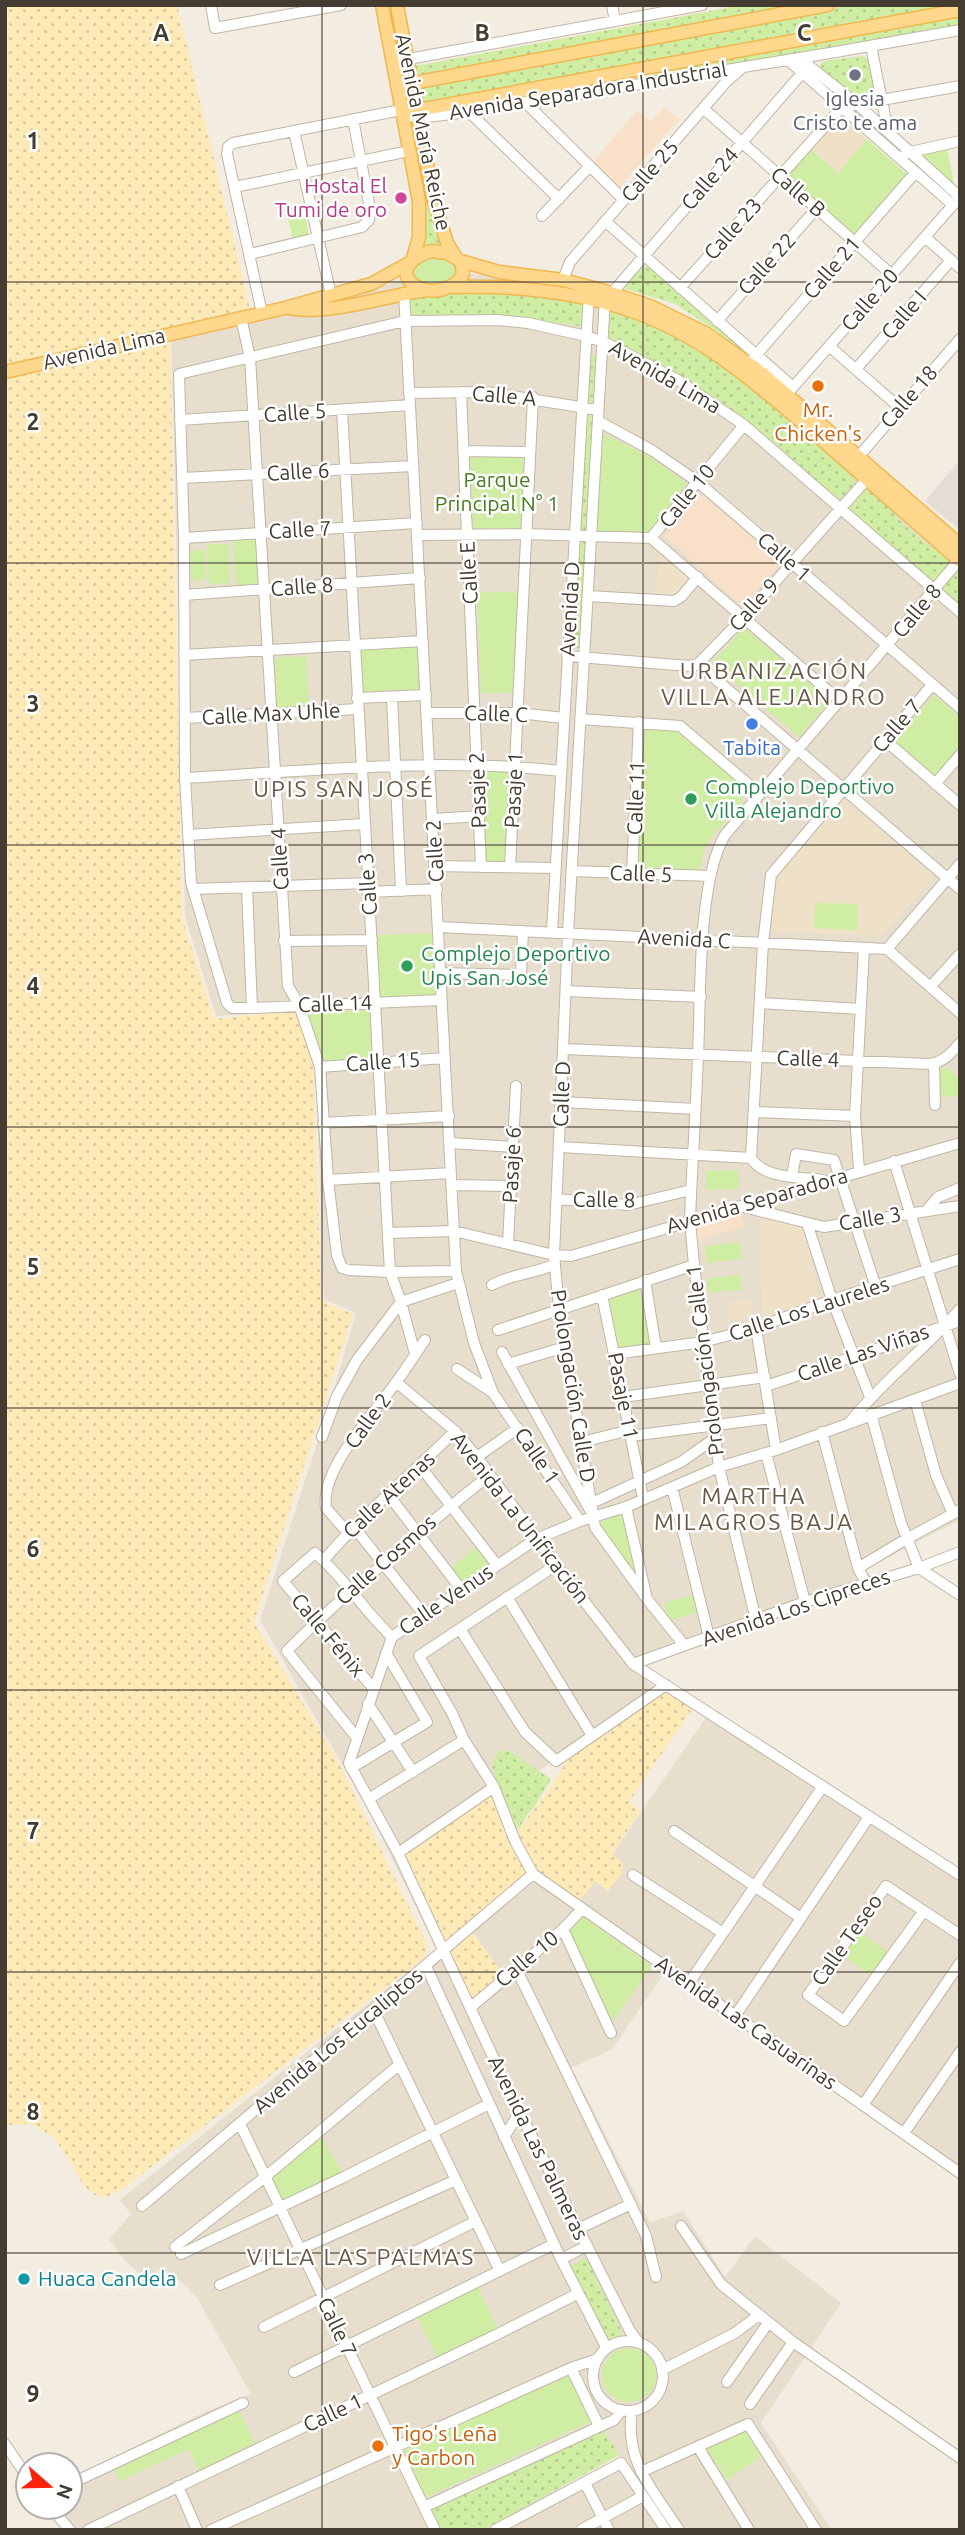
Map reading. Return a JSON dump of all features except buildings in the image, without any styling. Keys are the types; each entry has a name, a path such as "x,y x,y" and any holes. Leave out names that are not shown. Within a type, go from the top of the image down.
{"main road":[{"name":"Avenida María Reiche","path":"382,5 420,220 411,260"},
{"name":"Avenida María Reiche","path":"397,5 434,201 447,243 458,258"},
{"name":"Avenida Separadora Industrial","path":"397,86 828,5"},
{"name":"Avenida Separadora Industrial","path":"402,111 418,114 960,10"},
{"path":"432,251 458,258 463,274 460,280 448,288 416,287 411,282 407,270 411,260 432,251"},
{"name":"Avenida Lima","path":"458,258 499,272 563,280 589,292"},
{"name":"Avenida Lima","path":"5,372 285,308 371,284 411,260"},
{"name":"Avenida Lima","path":"448,288 499,285 589,292 650,306 680,319 752,359 960,545"},
{"name":"Avenida Lima","path":"285,308 322,310 429,289"},
{"name":"Avenida Lima","path":"607,295 718,354 765,390 959,560"}],"street":[{"path":"211,5 215,28 341,5"},
{"path":"261,5 263,19"},
{"path":"612,5 615,21"},
{"path":"393,62 696,6"},
{"name":"Avenida Separadora Industrial","path":"418,114 469,112 960,30"},
{"path":"871,46 888,132"},
{"path":"800,58 805,69 842,107 915,173 957,200"},
{"path":"788,60 857,104 957,200"},
{"name":"Calle 25","path":"563,280 570,262 726,82 744,66"},
{"name":"Calle 24","path":"607,295 644,256 805,69"},
{"path":"842,107 960,86"},
{"path":"525,102 624,200"},
{"name":"Calle 23","path":"680,288 842,107"},
{"name":"Calle B","path":"704,109 892,275"},
{"path":"262,313 227,154 228,147 233,143 402,111"},
{"path":"469,112 559,199"},
{"path":"250,254 362,227 369,220 370,209 353,119"},
{"path":"294,131 331,295"},
{"path":"899,158 908,151 960,141"},
{"path":"235,187 409,151"},
{"path":"542,216 590,166"},
{"name":"Calle 21","path":"752,359 915,173"},
{"name":"Calle 20","path":"790,391 957,200"},
{"name":"Calle 22","path":"717,321 817,208"},
{"path":"605,221 717,321 752,359"},
{"path":"925,237 960,268"},
{"name":"Calle I","path":"856,369 951,260"},
{"name":"Avenida D","path":"552,932 589,292"},
{"name":"Calle 2","path":"404,293 458,1283"},
{"name":"Avenida D","path":"568,933 602,341 607,295"},
{"name":"Calle 4","path":"242,318 250,358 254,415 288,986 299,1005 320,1067 328,1180 337,1255 342,1268 390,1272"},
{"name":"Avenida Lima","path":"180,420 179,374 405,321 498,320 528,323 586,336 602,341 676,379 744,425 960,612"},
{"name":"Calle 18","path":"859,456 960,339"},
{"path":"829,346 900,408"},
{"name":"Calle A","path":"409,393 461,391 533,397 582,406 598,415"},
{"name":"Calle E","path":"461,391 475,712"},
{"path":"517,713 533,397"},
{"name":"Calle 5","path":"180,420 410,405"},
{"name":"Calle 3","path":"342,410 390,1272 415,1354"},
{"name":"Calle 1","path":"598,415 698,482 960,708"},
{"path":"180,420 184,538 185,778 194,889 281,886 401,891 437,889"},
{"name":"Calle 10","path":"574,536 651,538 744,425"},
{"path":"463,451 530,452"},
{"name":"Calle 6","path":"182,478 414,466"},
{"name":"Calle 9","path":"698,664 744,617 867,479"},
{"name":"Calle 7","path":"184,538 417,523"},
{"path":"417,535 574,536"},
{"path":"651,538 840,701"},
{"name":"Calle 8","path":"704,940 710,876 725,835 959,560"},
{"path":"587,596 674,601 681,597 698,577"},
{"name":"Calle 8","path":"184,595 420,578"},
{"path":"184,655 423,641"},
{"path":"568,656 689,666 698,664 960,889"},
{"name":"Calle 7","path":"763,943 771,875 932,685"},
{"path":"358,704 392,696 426,695"},
{"path":"392,696 401,891"},
{"name":"Calle Max Uhle","path":"185,718 358,704"},
{"name":"Pasaje 2","path":"475,712 481,867"},
{"name":"Calle C","path":"427,713 517,713 564,718"},
{"name":"Pasaje 1","path":"510,867 517,713"},
{"path":"580,719 680,726 688,730 760,794"},
{"name":"Calle 11","path":"632,874 639,722"},
{"path":"885,740 960,805"},
{"path":"935,784 960,755"},
{"path":"185,778 478,764 561,771"},
{"path":"433,819 480,816"},
{"path":"188,835 364,824"},
{"path":"960,864 887,949 960,1013"},
{"path":"436,866 555,868"},
{"name":"Calle 5","path":"572,871 710,876"},
{"path":"247,888 253,1008"},
{"name":"Calle 14","path":"194,889 228,1007 441,1000"},
{"name":"Avenida C","path":"439,927 887,949"},
{"path":"440,973 521,975 523,931"},
{"name":"Calle D","path":"555,1260 568,933"},
{"path":"284,941 372,940"},
{"path":"690,1220 704,940"},
{"path":"763,943 751,1158 755,1165 762,1169 826,1180"},
{"path":"859,1171 855,1116 864,947"},
{"path":"930,987 960,954"},
{"path":"566,991 701,997"},
{"path":"760,1003 860,1009"},
{"path":"935,1105 934,1064 946,1058 960,1043"},
{"name":"Calle 4","path":"564,1049 934,1064"},
{"name":"Calle 15","path":"320,1067 445,1058"},
{"name":"Pasaje 6","path":"508,1244 516,1086"},
{"path":"562,1102 696,1109"},
{"path":"755,1112 855,1116"},
{"path":"323,1123 449,1116"},
{"path":"450,1143 513,1147"},
{"name":"Avenida Separadora","path":"555,1260 960,1143"},
{"path":"560,1147 751,1158"},
{"path":"792,1176 796,1154 833,1159 876,1287"},
{"path":"894,1161 960,1374"},
{"path":"328,1180 451,1173"},
{"path":"451,1185 511,1186"},
{"path":"926,1211 938,1197 960,1188"},
{"name":"Calle 8","path":"558,1199 628,1205 691,1190"},
{"name":"Calle 3","path":"740,1206 824,1227 960,1206"},
{"name":"Prolongación Calle 1","path":"690,1220 719,1468 756,1620"},
{"path":"807,1223 832,1300 870,1396"},
{"path":"388,1233 454,1231 508,1244 555,1260"},
{"name":"Calle Los Laureles","path":"614,1354 703,1342 756,1328 832,1300 960,1259"},
{"path":"492,1285 530,1274 555,1260"},
{"name":"Prolongación Calle D","path":"555,1260 559,1308 594,1517"},
{"path":"498,1330 694,1265"},
{"path":"390,1272 456,1271"},
{"path":"645,1280 656,1348"},
{"path":"321,1437 337,1396 358,1360 401,1302 458,1283"},
{"name":"Calle 1","path":"458,1283 474,1343 493,1393 580,1521"},
{"name":"Pasaje 11","path":"602,1295 643,1498"},
{"path":"849,1423 870,1396 960,1308"},
{"name":"Calle Las Viñas","path":"623,1397 765,1382 960,1321"},
{"path":"756,1328 771,1418 771,1451 805,1602"},
{"name":"Calle 2","path":"350,1529 326,1508 326,1488 332,1474 369,1418 425,1340"},
{"path":"508,1364 565,1347"},
{"path":"502,1352 594,1517 595,1527 684,1645"},
{"path":"457,1369 493,1393"},
{"name":"Avenida La Unificación","path":"396,1382 455,1431 477,1457 633,1664"},
{"path":"580,1521 626,1507 719,1468 960,1383"},
{"path":"858,1568 956,1512 936,1475 915,1400"},
{"path":"871,1415 901,1523 919,1568 960,1595"},
{"path":"582,1442 630,1433 771,1418"},
{"path":"477,1457 518,1428"},
{"name":"Calle Atenas","path":"324,1560 350,1529 455,1431"},
{"path":"822,1432 858,1568 866,1583"},
{"path":"592,1503 681,1462 715,1438"},
{"path":"420,1466 497,1565"},
{"name":"Calle Cosmos","path":"357,1738 287,1651 351,1590 450,1505 490,1475"},
{"path":"672,1487 709,1637"},
{"path":"387,1493 461,1589"},
{"path":"626,1507 648,1599"},
{"name":"Calle Venus","path":"350,1765 373,1688 392,1637 537,1539 580,1521"},
{"path":"350,1529 383,1564 425,1616"},
{"name":"Avenida Los Cipreces","path":"633,1664 805,1602 919,1568 960,1552"},
{"name":"Calle Fénix","path":"324,1560 315,1553 283,1581 373,1688"},
{"path":"324,1560 372,1618 392,1637"},
{"path":"533,1874 515,1841 494,1787 464,1740 452,1713 419,1656 556,1565"},
{"path":"507,1597 591,1734"},
{"path":"460,1629 525,1732 555,1761 666,1685"},
{"path":"350,1765 427,1722 386,1653"},
{"path":"633,1664 960,1875"},
{"name":"Calle Fénix","path":"368,1704 413,1772"},
{"path":"370,1798 464,1740"},
{"name":"Avenida Las Palmeras","path":"350,1765 398,1853 586,2246 630,2331 639,2343"},
{"path":"689,1983 823,1786"},
{"path":"398,1853 494,1787"},
{"path":"736,2016 869,1817"},
{"path":"674,1831 802,1917"},
{"name":"Avenida Las Casuarinas","path":"533,1874 960,2173"},
{"name":"Avenida Los Eucaliptos","path":"142,2206 533,1874"},
{"path":"633,1875 723,1933"},
{"name":"Calle Teseo","path":"886,1885 924,1911 844,2021 808,1995 886,1885"},
{"name":"Calle 10","path":"470,2008 563,1929 582,1909"},
{"path":"924,1911 960,1935"},
{"path":"563,1929 611,2033"},
{"path":"863,2105 960,1963"},
{"name":"Avenida Las Palmeras","path":"426,1966 577,2294 606,2347"},
{"path":"516,1968 646,2236 656,2277"},
{"path":"374,2011 500,2271"},
{"path":"904,2133 960,2052"},
{"path":"400,2064 178,2251 280,2208 489,2104"},
{"path":"504,2137 520,2112"},
{"name":"Calle 7","path":"240,2124 435,2530"},
{"path":"220,2285 456,2180"},
{"path":"578,2229 631,2204"},
{"path":"264,2327 475,2221"},
{"path":"681,2226 721,2284 793,2342 960,2458"},
{"path":"294,2372 554,2244"},
{"path":"561,2259 586,2246"},
{"name":"Calle 1","path":"88,2530 577,2294"},
{"path":"662,2370 736,2333 759,2315"},
{"path":"727,2382 768,2323"},
{"path":"424,2507 614,2420 627,2411 641,2408 656,2397 660,2389 662,2370 654,2353 639,2343 620,2342 606,2347 598,2359 593,2377 599,2395 605,2402 627,2411"},
{"path":"750,2404 793,2342"},
{"path":"211,2530 571,2368 598,2359"},
{"path":"571,2368 600,2426"},
{"path":"84,2477 243,2403"},
{"path":"627,2411 632,2449 641,2472 679,2530"},
{"path":"614,2420 629,2431"},
{"path":"641,2472 748,2424 816,2530"},
{"path":"698,2447 749,2530"},
{"path":"495,2530 621,2463 665,2530"},
{"path":"585,2483 609,2530"},
{"path":"178,2486 197,2530"},
{"path":"581,2530 643,2496"}],"shaded area":[{"path":"665,107 679,119 618,189 591,164 637,110 651,122"},
{"path":"839,114 867,139 838,173 809,149"},
{"path":"432,272 474,274 554,285 598,295 648,312 960,553 960,1520 865,1569 872,1578 632,1670 653,1686 545,1767 491,1796 529,1873 595,1881 622,1873 623,1863 612,1855 709,1713 960,1880 960,2170 762,2033 758,2039 663,1975 612,2049 572,2068 650,2223 683,2211 725,2277 755,2236 841,2303 761,2423 832,2530 489,2530 621,2457 619,2455 484,2530 75,2530 68,2521 84,2521 84,2471 205,2412 251,2394 196,2296 175,2277 158,2271 142,2276 126,2262 109,2239 131,2214 120,2200 437,1949 368,1810 260,1620 356,1313 324,1299 316,1068 297,1011 216,1016 185,916 171,328 333,300"},
{"path":"960,460 960,530 925,501"},
{"path":"701,493 781,564 743,607 664,536"},
{"path":"659,554 687,575 687,581 677,594 656,594"},
{"path":"840,798 849,802 849,806 859,816 864,816 932,875 932,879 882,935 774,932 771,930 774,881 778,872 805,840 813,836"},
{"path":"760,1213 805,1224 819,1300 762,1316"},
{"path":"741,1214 744,1227 702,1239 703,1243 697,1244 695,1226"},
{"path":"750,1300 753,1318 728,1321 727,1302"}],"green space":[{"path":"743,5 812,5 417,79 415,66"},
{"path":"844,5 960,5 420,106 417,86"},
{"path":"960,14 960,25 440,114 456,107"},
{"path":"862,56 868,59 875,95 859,101 821,69 820,65 824,61"},
{"path":"416,124 434,224 444,245 422,247 426,215 410,125"},
{"path":"867,139 909,176 856,237 786,176 809,148 838,173"},
{"path":"947,147 955,189 916,153"},
{"path":"303,205 309,236 293,240 286,209"},
{"path":"437,256 455,261 457,272 436,282 413,277 412,268 423,259"},
{"path":"645,266 651,267 751,354 748,358 717,331 675,304 626,289 624,286"},
{"path":"503,290 532,297 582,302 585,306 581,326 497,317 412,316 408,312 408,302 413,296"},
{"path":"610,309 660,329 713,359 786,415 855,476 856,484 842,500 837,500 768,440 711,396 607,337"},
{"path":"590,355 596,355 593,402 586,401"},
{"path":"585,411 594,415 589,533 579,532"},
{"path":"603,433 647,455 686,483 686,488 649,533 597,531"},
{"name":"Parque Principal N° 1","path":"470,456 524,457 520,528 473,528"},
{"path":"865,487 892,509 899,520 929,546 952,561 936,584 931,584 848,509"},
{"path":"256,537 259,586 236,587 233,539"},
{"path":"579,540 589,540 581,648 572,648"},
{"path":"207,544 229,544 230,583 209,584"},
{"path":"190,550 205,550 206,580 191,581"},
{"path":"960,569 960,608 942,592 943,587"},
{"path":"477,592 520,592 513,693 481,693"},
{"path":"744,627 830,701 799,737 713,663"},
{"path":"417,647 419,689 363,692 361,650"},
{"path":"306,656 309,706 277,709 275,658"},
{"path":"934,695 960,717 960,750 937,778 894,742"},
{"name":"Complejo Deportivo Villa Alejandro","path":"644,728 679,729 745,787 741,794 743,801 709,840 703,853 700,872 637,867"},
{"path":"480,769 511,771 508,865 485,863"},
{"path":"815,903 858,904 857,930 814,928"},
{"name":"Complejo Deportivo Upis San José","path":"435,933 437,997 379,1000 377,935"},
{"path":"370,1010 373,1060 323,1062 306,1013"},
{"path":"948,1068 960,1080 960,1095 938,1098 939,1070"},
{"path":"738,1170 739,1189 706,1190 706,1171"},
{"path":"740,1242 742,1259 707,1263 705,1246"},
{"path":"740,1275 742,1290 708,1293 707,1278"},
{"path":"639,1287 650,1345 618,1348 607,1297"},
{"path":"625,1513 638,1578 599,1527 600,1522"},
{"path":"476,1547 490,1565 465,1585 451,1568"},
{"path":"693,1595 698,1612 669,1621 664,1603"},
{"path":"504,1750 551,1779 518,1830 505,1808 492,1765 498,1752"},
{"path":"585,1918 652,1966 611,2023 568,1928"},
{"path":"859,1931 889,1953 872,1977 842,1955"},
{"path":"320,2134 343,2175 283,2203 269,2177"},
{"path":"585,2258 621,2330 619,2336 608,2340 604,2339 572,2268"},
{"path":"478,2287 498,2330 438,2359 418,2318"},
{"path":"634,2348 644,2352 652,2360 656,2375 652,2390 644,2398 624,2402 614,2398 606,2390 602,2370 606,2360 614,2352"},
{"path":"569,2374 590,2422 424,2498 403,2451"},
{"path":"239,2409 256,2446 199,2472 189,2449 120,2481 113,2467"},
{"path":"603,2429 619,2455 483,2530 437,2530 427,2510"},
{"path":"746,2429 763,2455 727,2480 706,2447"}],"sand":[{"path":"5,5 177,5 250,309 5,365"},
{"path":"170,339 182,917 214,1019 296,1011 314,1069 321,1301 353,1314 254,1622 339,1763 428,1946 424,1958 121,2190 106,2197 95,2195 85,2187 54,2137 31,2124 5,2125 5,377"},
{"path":"663,1689 692,1709 629,1802 641,1810 612,1854 623,1863 622,1873 608,1891 595,1881 578,1904 533,1873 468,1925 502,1973 471,2003 403,1858 404,1851 493,1791 513,1828 518,1831 555,1781 568,1758"}],"place":[{"name":"Iglesia Cristo te ama","path":"855,75"},
{"name":"Hostal El Tumi de oro","path":"401,198"},
{"name":"Mr. Chicken's","path":"818,386"},
{"name":"Tabita","path":"752,724"},
{"name":"Complejo Deportivo Villa Alejandro","path":"691,799"},
{"name":"Complejo Deportivo Upis San José","path":"407,966"},
{"name":"Huaca Candela","path":"24,2279"},
{"name":"Tigo's Leña y Carbon","path":"378,2446"}],"district":[{"name":"URBANIZACIÓN VILLA ALEJANDRO","path":"774,684"},
{"name":"UPIS SAN JOSÉ","path":"344,789"},
{"name":"MARTHA MILAGROS BAJA","path":"754,1509"},
{"name":"VILLA LAS PALMAS","path":"361,2257"}]}
